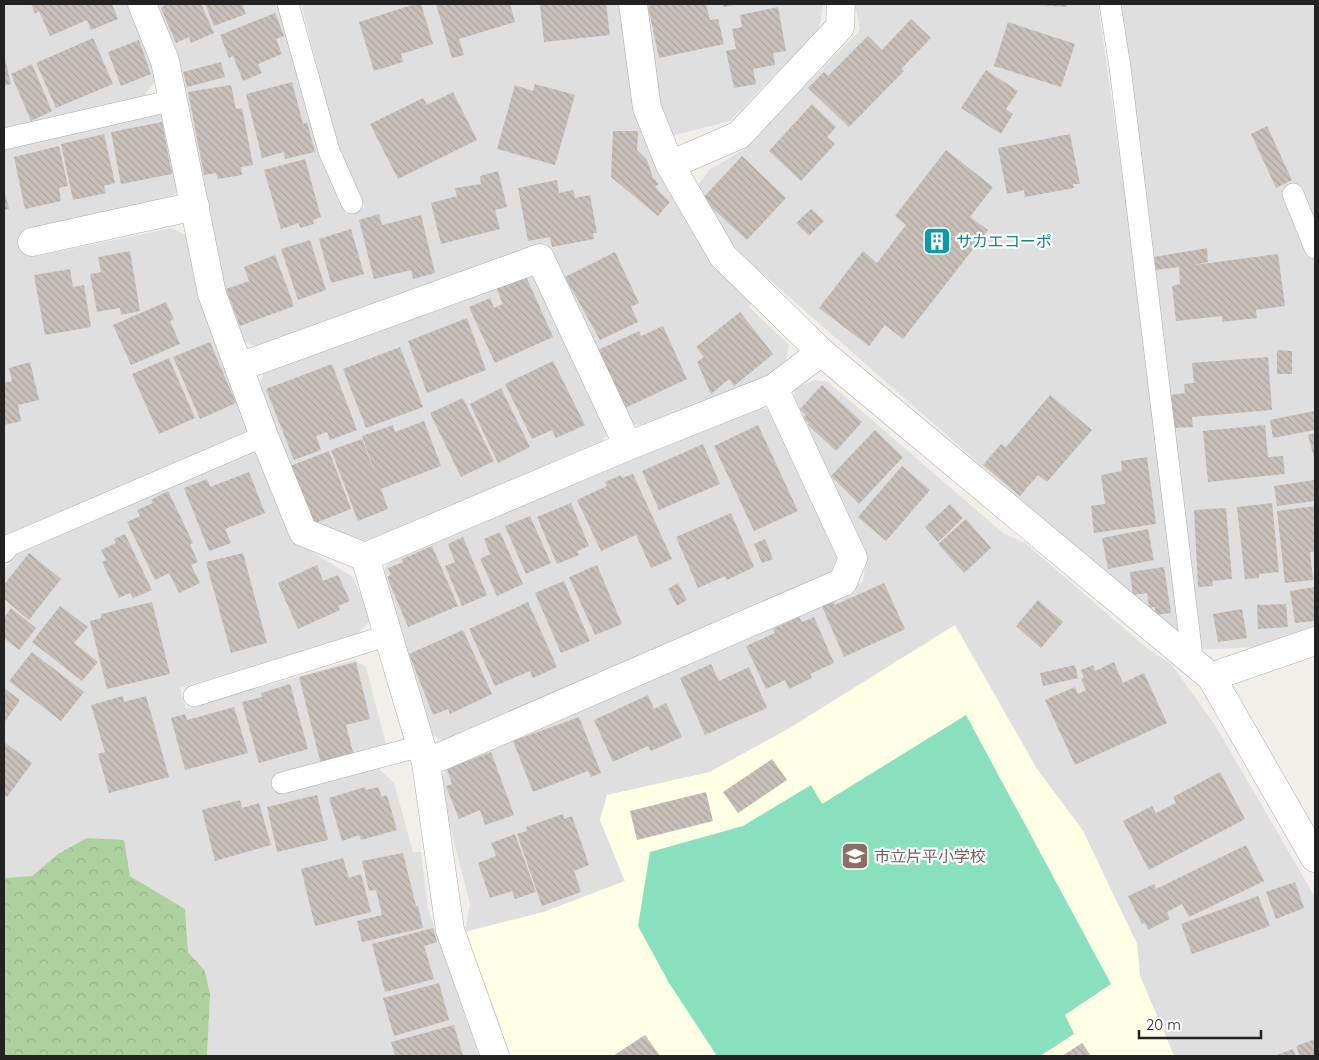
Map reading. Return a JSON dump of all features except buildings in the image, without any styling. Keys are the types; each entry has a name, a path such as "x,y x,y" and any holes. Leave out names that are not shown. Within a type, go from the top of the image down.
{"street":[{"path":"142,4 165,61 212,294 264,436 304,532 365,558 628,446 774,388 821,352"},
{"path":"633,4 647,108 670,165 723,256 821,352 1202,671 1315,858"},
{"path":"670,165 739,135 840,27 840,4"},
{"path":"32,242 195,206"},
{"path":"239,367 540,258 628,446"},
{"path":"424,755 843,582 853,558 774,388"},
{"path":"365,558 424,755 450,930 495,1056"},
{"path":"1202,671 1315,640"}],"lane":[{"path":"288,4 329,151 352,203"},
{"path":"1110,4 1202,671"},
{"path":"4,139 174,100"},
{"path":"1293,194 1315,248"},
{"path":"4,552 10,544 264,436"},
{"path":"194,696 389,635"},
{"path":"282,783 424,755"}],"shaded area":[{"path":"4,4 127,4 157,78 144,96 4,131"},
{"path":"154,4 278,4 322,160 346,214 365,207 340,155 301,4 621,4 702,245 751,303 749,307 789,345 784,373 648,427 628,423 546,243 259,348 240,339 219,279"},
{"path":"643,4 822,4 823,6 819,29 730,121 671,136 657,101"},
{"path":"855,4 1098,4 1156,413 1154,433 1183,623 1174,634 732,247 696,188 709,170 743,150 860,30"},
{"path":"1120,4 1315,4 1315,626 1256,647 1197,650"},
{"path":"154,114 168,118 182,186 165,204 27,233 32,257 172,228 193,239 252,432 4,543 4,150"},
{"path":"522,271 543,279 609,428 599,448 362,548 310,524 258,386 267,366"},
{"path":"815,380 828,382 1003,533 1025,543 1148,649 1171,664 1215,725 1315,897 1315,1056 1174,1056 1140,976 1137,944 1083,831 1037,769 788,729 710,772 608,795 600,820 625,881 544,912 465,932 470,904 439,783 450,762 863,582 866,560 793,405 795,388"},
{"path":"755,406 774,412 842,553 833,575 448,744 428,733 382,574 392,555"},
{"path":"257,452 298,543 353,577 371,620 357,634 180,688 186,709 354,660 366,667 386,745 270,780 274,791 378,768 394,783 413,852 421,852 428,909 479,1056 207,1056 210,994 205,971 188,952 185,909 130,876 58,854 32,876 4,878 4,570 19,551"},
{"name":"市立片平小学校","path":"955,625 1037,769 1083,831 1137,944 1140,976 1174,1056 504,1056 502,1028 465,932 544,912 625,881 600,820 607,795 710,772 788,729"}],"green space":[{"path":"966,715 1111,984 1065,1015 1074,1034 1040,1056 717,1056 669,983 638,926 650,852 743,826 811,785 822,804"},
{"path":"87,838 124,840 130,876 185,909 188,952 205,971 210,994 207,1056 4,1056 4,878 32,876 58,854"}],"place":[{"name":"サカエコーポ","path":"937,241"},
{"name":"市立片平小学校","path":"855,856"}]}
